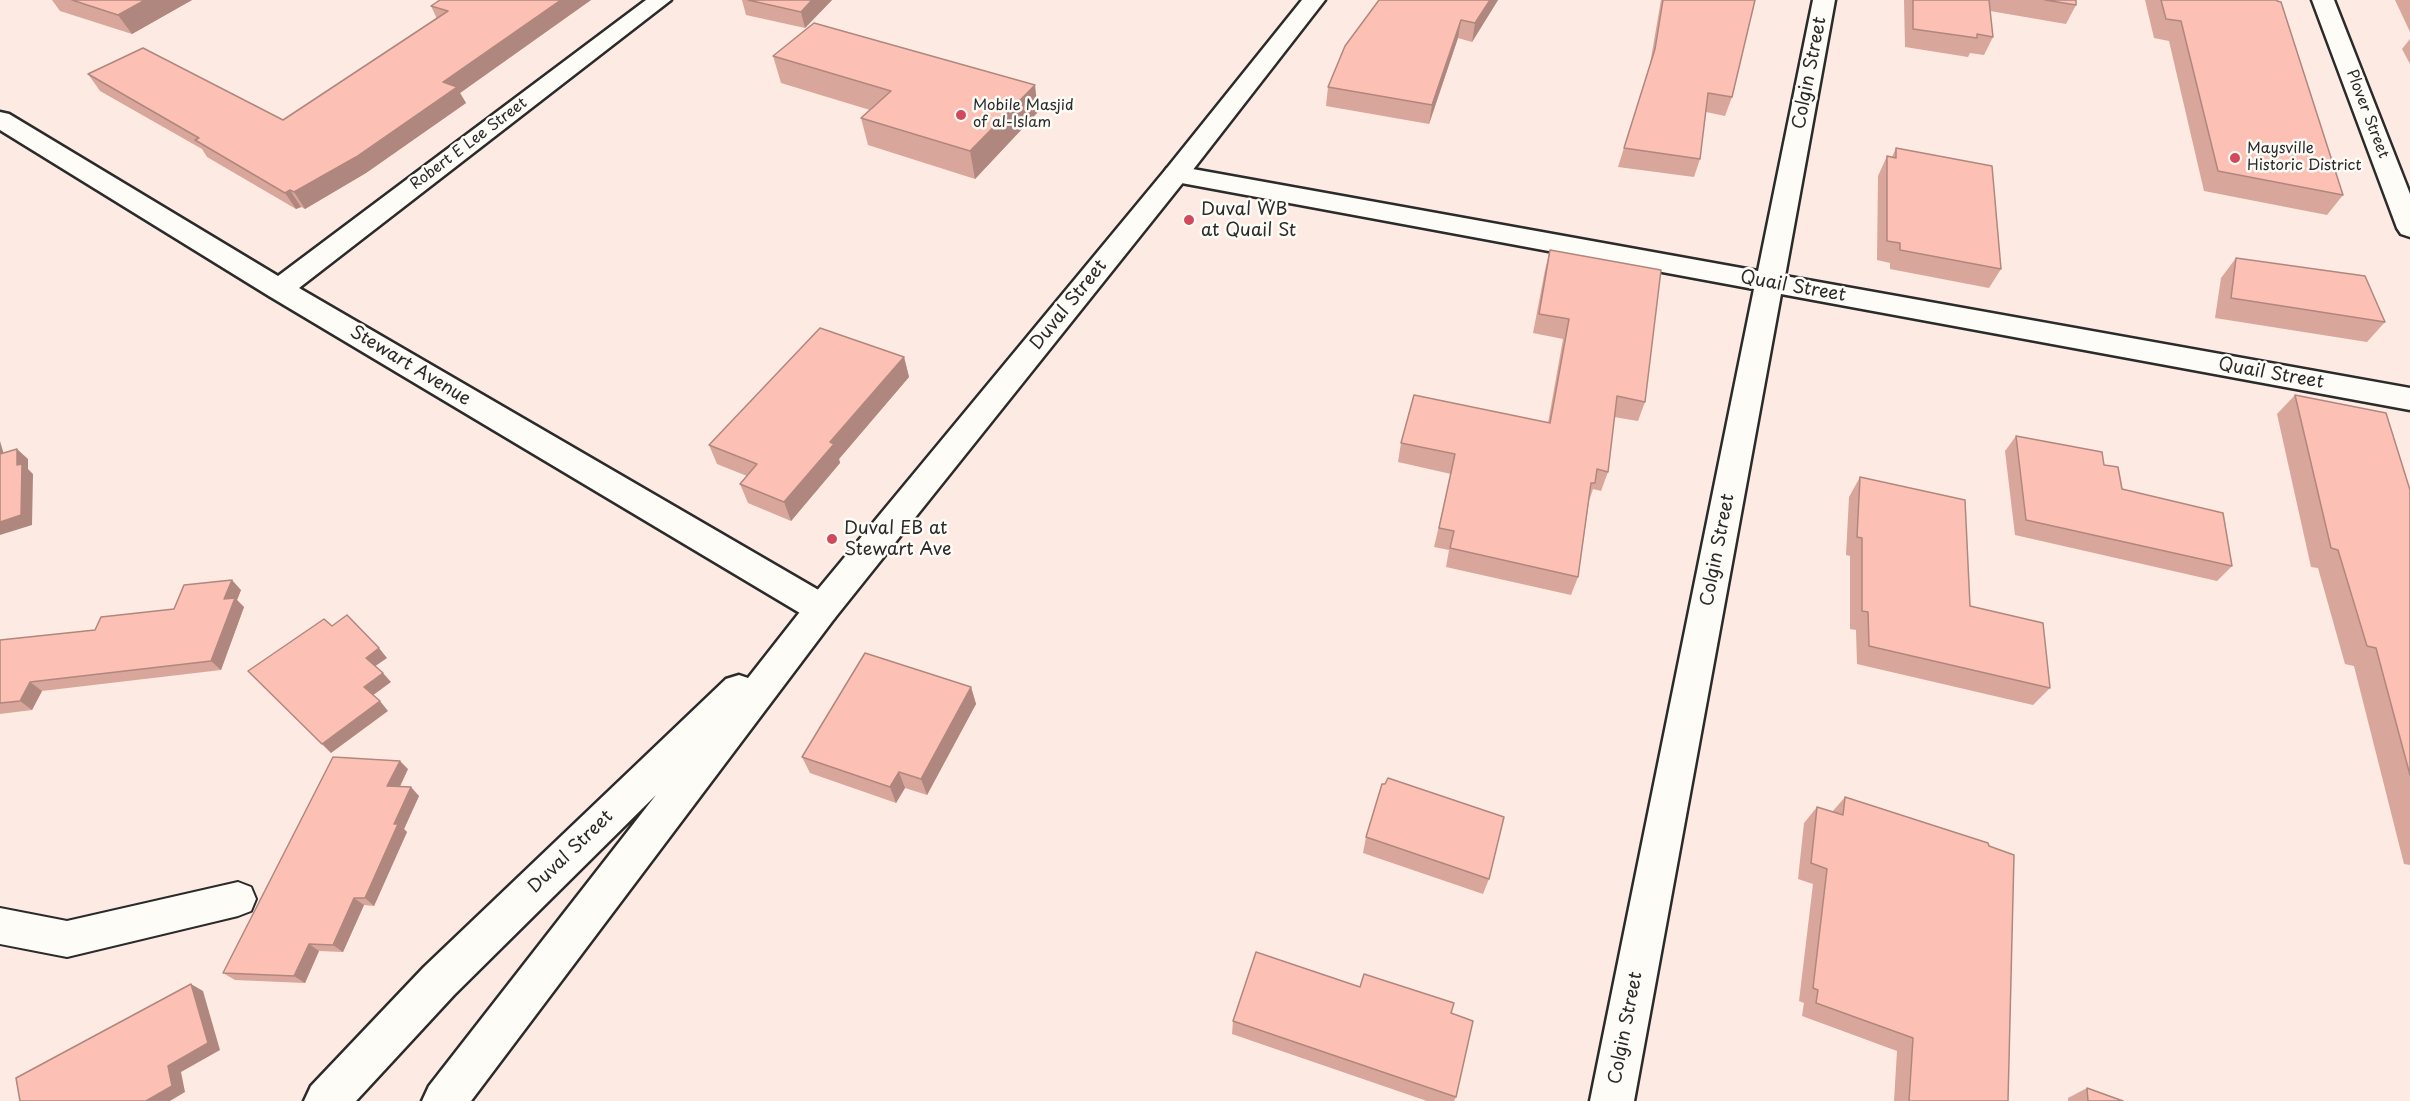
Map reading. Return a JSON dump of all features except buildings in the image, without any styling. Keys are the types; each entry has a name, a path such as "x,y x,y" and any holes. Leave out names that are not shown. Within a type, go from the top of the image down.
{"street":[{"name":"Robert E Lee Street","path":"279,289 660,0"},
{"name":"Duval Street","path":"444,1101 822,609 1176,174 1314,0"},
{"name":"Colgin Street","path":"1612,1101 1824,0"},
{"name":"Plover Street","path":"2323,0 2410,228"},
{"name":"Stewart Avenue","path":"0,119 279,289 822,609"},
{"name":"Quail Street","path":"1176,174 2410,399"},
{"name":"Duval Street","path":"326,1101 439,981 822,609"}],"lane":[{"path":"0,926 67,939 238,899"}],"place":[{"name":"Mobile Masjid of al-Islam","path":"961,115"},
{"name":"Maysville Historic District","path":"2235,158"},
{"name":"Duval WB at Quail St","path":"1189,220"},
{"name":"Duval EB at Stewart Ave","path":"832,539"}]}
